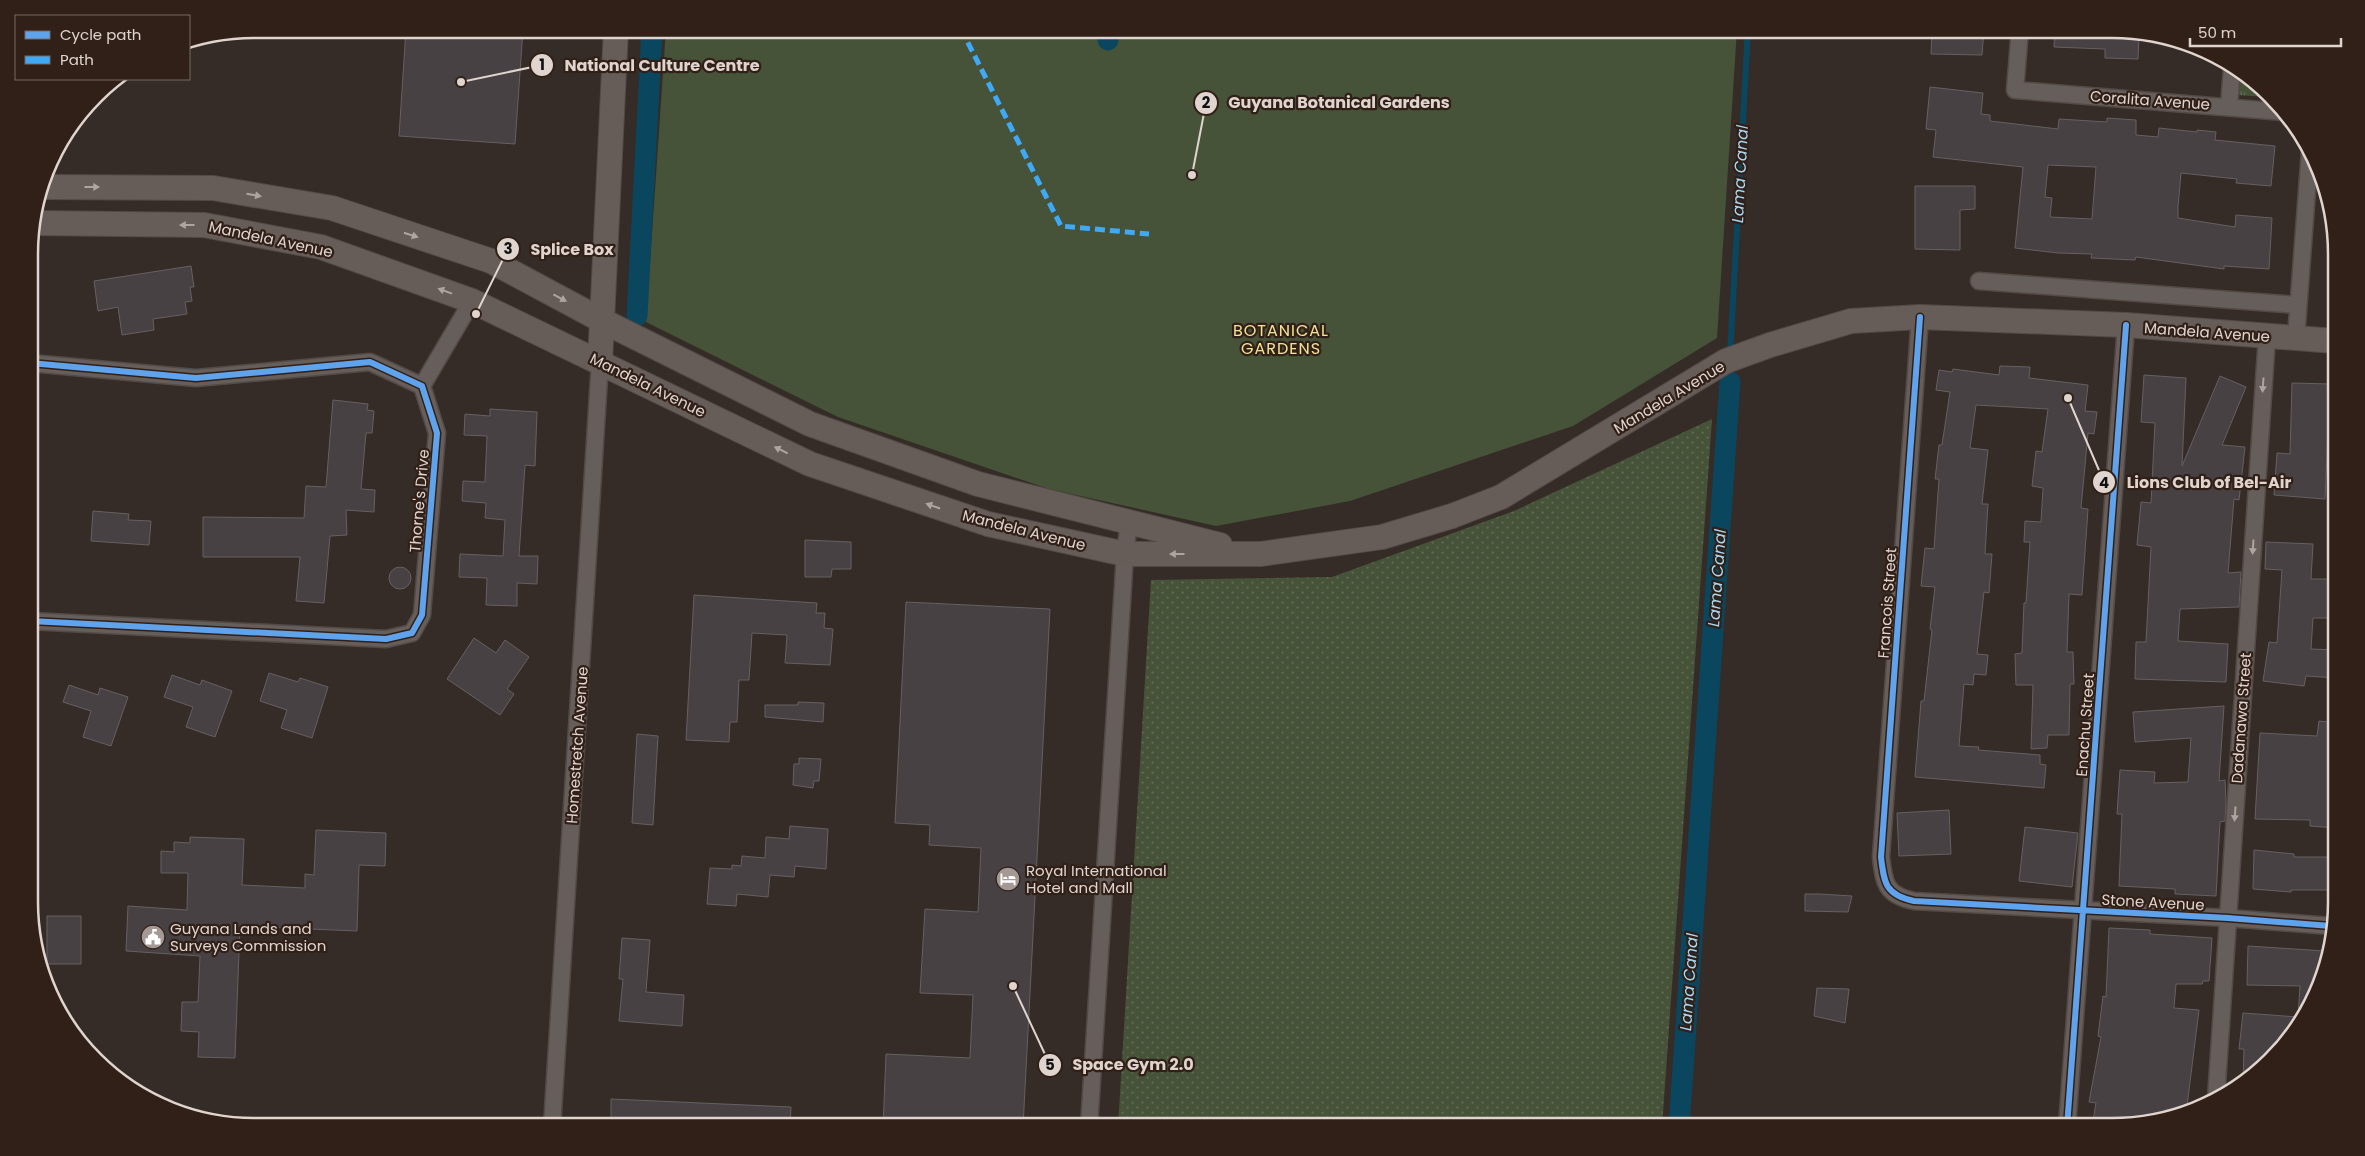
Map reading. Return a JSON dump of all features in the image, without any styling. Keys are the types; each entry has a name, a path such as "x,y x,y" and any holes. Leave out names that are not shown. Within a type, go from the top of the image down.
{"main road":[{"path":"600,362 616,38"},
{"name":"Mandela Avenue","path":"48,187 213,188 332,208 491,261 603,321 810,424 978,484 1129,523 1261,554"},
{"name":"Mandela Avenue","path":"39,223 204,225 321,247 472,300 810,464 988,524 1125,554 1261,554 1382,537 1452,516 1501,498 1694,379 1735,357 1845,322 1920,317 2126,326 2328,341"}],"street":[{"name":"Coralita Avenue","path":"2019,38 2015,90 2274,111"},
{"path":"2229,106 2232,74"},
{"path":"2296,338 2309,166"},
{"path":"1979,281 2298,305"},
{"path":"38,363 196,378 370,362 422,386 472,300"},
{"name":"Francois Street","path":"1888,889 1883,874 1881,857 1920,317"},
{"name":"Enachu Street","path":"2068,1118 2126,326"},
{"name":"Dadanawa Street","path":"2217,1091 2267,336"},
{"name":"Homestretch Avenue","path":"553,1118 600,362"},
{"name":"Thorne's Drive","path":"38,621 386,639 412,633 422,615 437,433 422,386"},
{"path":"1090,1118 1125,554 1129,523"},
{"name":"Stone Avenue","path":"1888,889 1900,898 1914,901 2228,918 2326,926"}],"green space":[{"path":"665,38 1736,38 1717,338 1573,426 1350,501 1216,526 1049,489 838,417 646,322"},
{"path":"2240,80 2260,97 2238,95"},
{"path":"1712,419 1663,1118 1119,1118 1151,580 1332,577 1514,511"}],"building":[{"path":"405,38 522,38 515,144 399,136"},
{"path":"1932,38 1983,38 1982,55 1931,54"},
{"path":"2054,38 2139,39 2138,59 2105,58 2105,49 2054,47"},
{"path":"1930,87 1983,93 1981,114 1990,115 1990,121 2058,129 2059,119 2107,122 2107,118 2136,120 2136,135 2158,137 2159,128 2197,132 2197,130 2216,132 2215,140 2275,146 2271,186 2236,183 2237,179 2181,173 2178,207 2178,218 2235,227 2236,215 2272,218 2269,269 2224,266 2224,269 2136,257 2135,260 2091,258 2092,254 2058,253 2015,248 2023,167 1933,157 1936,130 1926,129","holes":["2048,165 2096,167 2092,219 2050,217 2052,198 2045,197"]},
{"path":"1915,186 1975,186 1975,209 1960,210 1960,250 1915,249"},
{"path":"191,266 194,287 190,287 192,301 185,302 187,314 153,319 154,330 122,335 118,307 98,311 94,281"},
{"path":"2000,366 2030,367 2029,378 2088,385 2085,411 2097,412 2094,434 2088,433 2081,508 2088,509 2082,595 2069,594 2067,652 2073,652 2074,684 2070,684 2069,735 2048,735 2047,748 2031,749 2033,685 2016,685 2015,654 2022,653 2024,603 2026,603 2030,542 2024,542 2025,521 2041,522 2043,488 2032,486 2036,451 2042,452 2048,409 1976,405 1970,448 1988,450 1982,504 1988,504 1985,554 1992,554 1989,593 1984,592 1977,654 1988,655 1986,675 1974,674 1973,685 1964,684 1959,746 1979,747 1978,750 2040,755 2040,764 2046,765 2044,788 1915,777 1921,701 1924,701 1935,587 1921,586 1925,548 1934,549 1939,479 1935,479 1939,445 1942,445 1950,392 1936,390 1939,370 1952,372 1953,369 1999,375"},
{"path":"2144,375 2186,378 2182,466 2220,376 2246,387 2222,445 2245,447 2239,500 2234,499 2228,573 2241,572 2239,607 2180,609 2178,641 2228,644 2226,682 2135,679 2136,642 2146,642 2151,547 2137,545 2141,502 2151,503 2155,423 2141,422"},
{"path":"2292,383 2328,384 2325,499 2274,495 2277,453 2290,454"},
{"path":"333,400 368,404 367,410 374,411 372,433 366,433 361,489 375,490 374,512 346,510 347,535 330,536 324,603 296,601 300,557 203,557 203,517 304,518 306,486 326,487"},
{"path":"490,409 537,412 535,466 525,465 519,556 538,556 537,584 517,583 517,606 486,605 487,578 459,577 460,554 503,556 505,520 485,518 486,503 462,501 463,481 485,482 487,436 464,435 465,414 490,416"},
{"path":"93,511 129,514 128,520 151,521 149,545 91,541"},
{"path":"805,540 851,542 851,569 832,569 831,577 805,577"},
{"path":"2266,542 2313,544 2311,579 2328,579 2328,618 2313,618 2311,649 2328,650 2328,677 2306,676 2304,686 2263,681 2269,642 2277,643 2282,570 2265,569"},
{"path":"400,567 408,570 411,578 408,586 400,589 392,586 389,578 392,570"},
{"path":"694,595 817,603 816,613 825,613 824,628 833,629 830,665 785,663 787,635 752,633 749,680 739,680 737,722 730,722 729,742 686,740"},
{"name":"Royal International Hotel and Mall","path":"906,602 1050,609 1023,1118 883,1118 886,1054 970,1058 973,995 920,993 925,909 978,912 981,848 929,845 930,825 895,823"},
{"path":"474,638 496,653 505,640 529,657 507,689 514,694 500,715 447,679"},
{"path":"269,673 298,682 300,678 328,687 312,738 281,728 287,710 260,701"},
{"path":"172,675 200,685 202,680 232,691 215,737 186,727 193,707 164,697"},
{"path":"69,685 98,695 100,688 128,697 111,746 83,737 91,711 63,702"},
{"path":"798,702 824,703 823,722 765,717 765,705 798,705"},
{"path":"2224,706 2219,781 2225,780 2226,804 2225,821 2220,822 2216,896 2175,894 2175,889 2119,886 2122,814 2117,814 2120,770 2155,772 2154,783 2188,782 2191,738 2135,742 2133,712"},
{"path":"2319,721 2328,722 2328,827 2310,826 2310,820 2255,819 2260,733 2317,736"},
{"path":"637,734 658,736 653,825 632,823"},
{"path":"799,758 821,759 819,781 814,781 813,788 793,785 794,764 799,764"},
{"path":"1949,810 1951,854 1899,856 1897,813"},
{"path":"790,826 828,829 826,869 795,866 794,877 770,875 768,897 737,894 736,906 707,904 710,868 732,869 732,865 741,866 742,856 765,858 766,837 789,839"},
{"path":"2025,827 2078,833 2072,887 2019,881"},
{"path":"316,830 386,833 385,866 359,865 357,931 240,926 235,1058 198,1057 199,1032 181,1031 182,1002 198,1002 200,956 126,951 128,906 187,910 188,873 161,873 161,851 174,852 174,842 190,843 190,837 244,839 242,885 305,888 305,874 314,875"},
{"path":"2254,850 2294,854 2294,857 2328,857 2328,890 2291,890 2291,892 2253,889"},
{"path":"1805,894 1852,896 1848,912 1805,911"},
{"path":"47,916 81,916 81,964 47,964"},
{"path":"2109,928 2150,930 2150,934 2212,938 2209,981 2203,981 2202,984 2176,984 2174,1008 2199,1010 2187,1105 2140,1117 2094,1118 2096,1103 2089,1102 2101,1037 2098,1036 2103,996 2106,997"},
{"path":"622,938 650,940 646,992 684,995 682,1026 619,1021 623,979 619,979"},
{"path":"2248,946 2322,951 2311,985 2298,1011 2300,986 2247,985"},
{"path":"1817,988 1849,989 1845,1023 1814,1016"},
{"path":"2243,1013 2295,1017 2274,1045 2243,1074 2244,1049 2239,1049"},
{"path":"611,1099 791,1107 790,1118 611,1118"}],"waterway":[{"path":"637,316 652,38"},
{"name":"Lama Canal","path":"1730,355 1748,38"},
{"name":"Lama Canal","path":"1730,365 1730,382"},
{"name":"Lama Canal","path":"1680,1118 1730,382"}],"marked path":[{"path":"966,38 1061,226 1149,234"}],"cycle path":[{"path":"1920,317 1881,857 1883,874 1888,887 1897,895 1914,901 2228,918 2326,926"},
{"path":"2068,1118 2126,325"},
{"path":"38,364 196,378 370,362 422,386 437,433 422,615 412,633 386,639 38,621"}],"place":[{"name":"National Culture Centre","path":"461,82"},
{"name":"Guyana Botanical Gardens","path":"1192,175"},
{"name":"Splice Box","path":"476,314"},
{"name":"Lions Club of Bel-Air","path":"2068,398"},
{"name":"Royal International Hotel and Mall","path":"1008,879"},
{"name":"Guyana Lands and Surveys Commission","path":"153,937"},
{"name":"Space Gym 2.0","path":"1013,986"}],"district":[{"name":"BOTANICAL GARDENS","path":"1281,339"}]}
